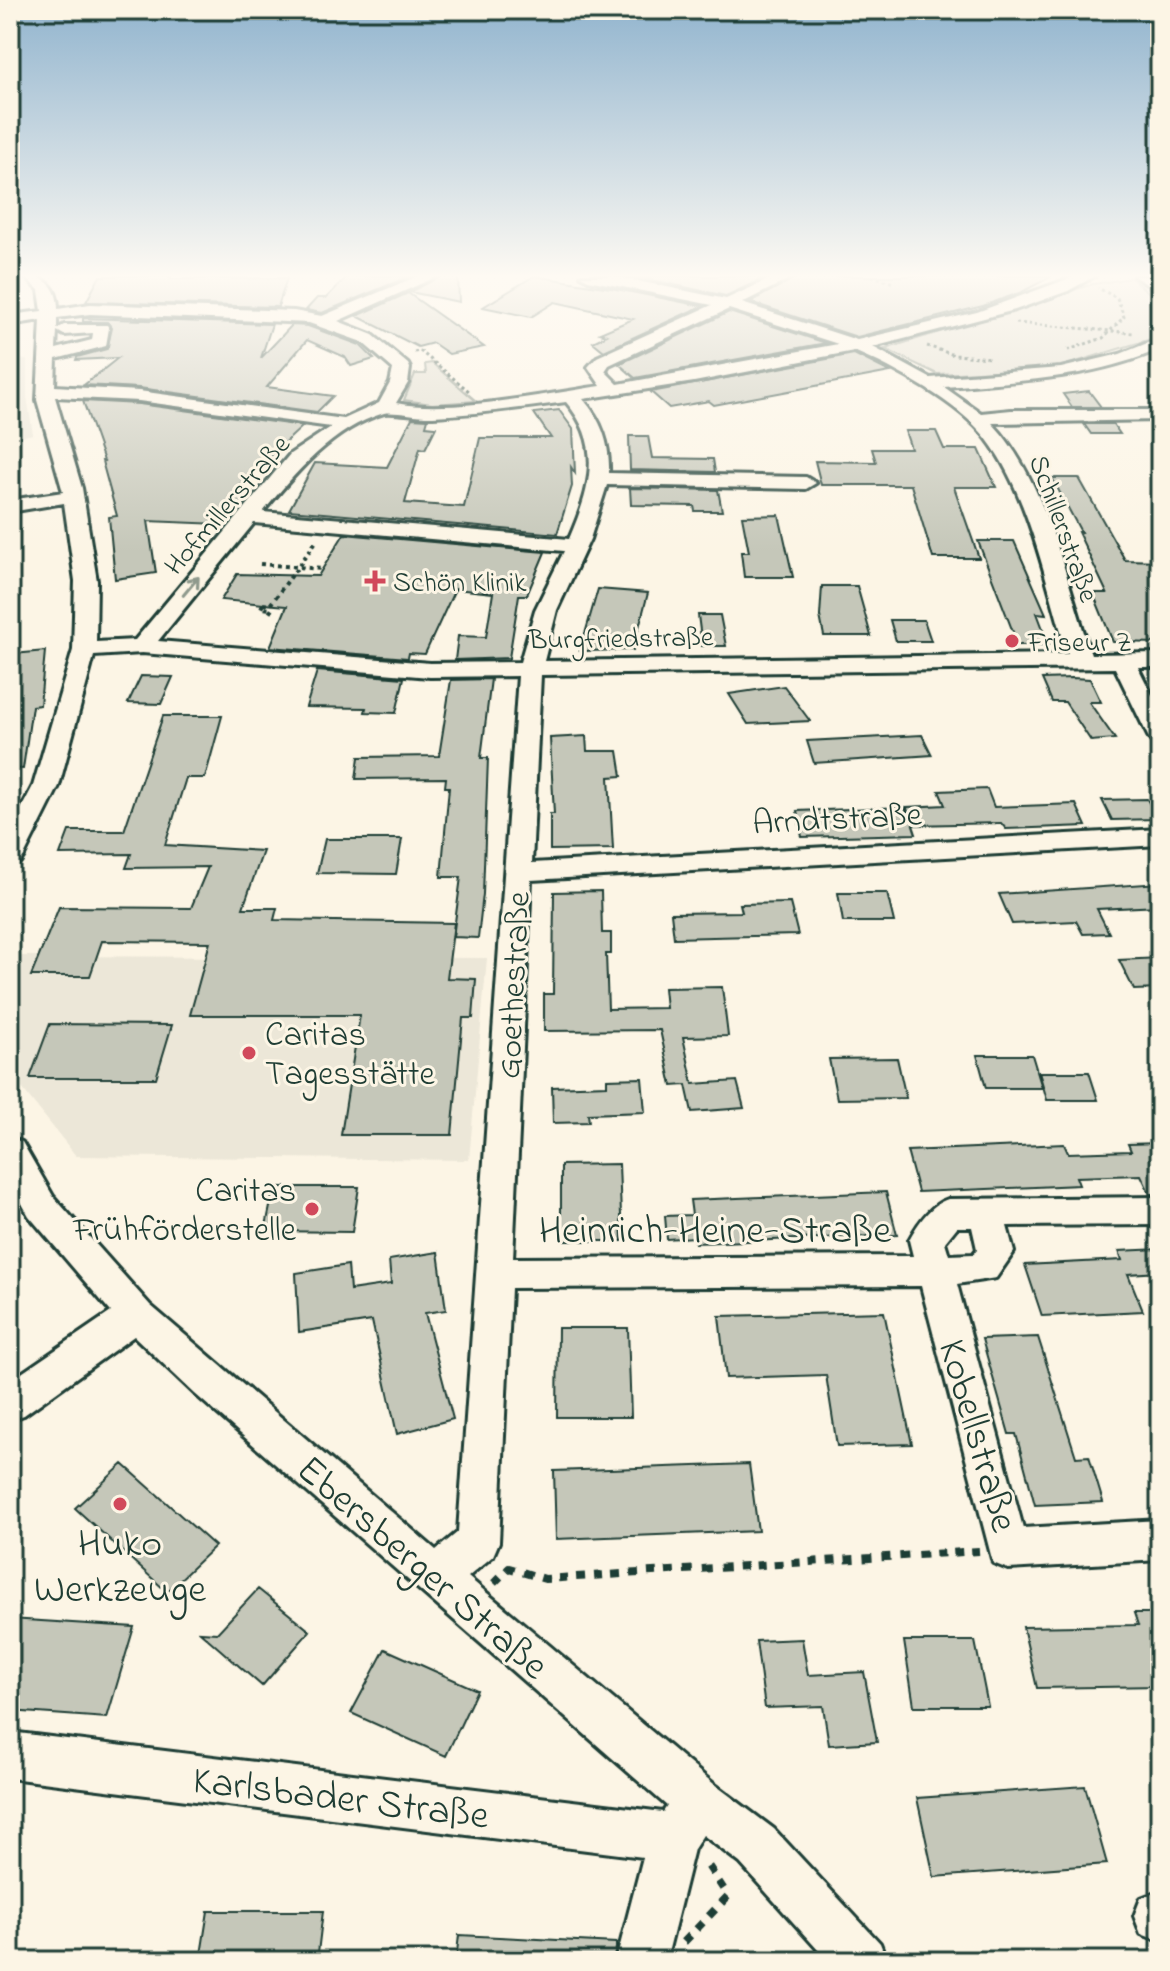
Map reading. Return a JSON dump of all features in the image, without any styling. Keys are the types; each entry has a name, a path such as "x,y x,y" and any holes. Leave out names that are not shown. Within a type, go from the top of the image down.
{"street":[{"path":"10,856 46,786 84,650 86,581 73,496 46,392 47,368"},
{"path":"402,368 399,383 386,406 407,410 486,406 571,396 741,368"},
{"path":"596,368 613,389"},
{"name":"Schillerstraße","path":"902,368 929,383 978,419 996,437 1021,481 1081,660"},
{"path":"929,383 1061,373 1082,368"},
{"path":"46,392 71,390 145,397 346,425"},
{"name":"Goethestraße","path":"438,1576 478,1542 531,670 549,604 576,546 599,479 598,443 593,423 571,396"},
{"name":"Hofmillerstraße","path":"142,646 297,458 346,425 386,406"},
{"path":"978,419 1011,415 1160,415"},
{"path":"599,479 806,483"},
{"path":"10,506 73,496"},
{"path":"251,517 576,546"},
{"name":"Burgfriedstraße","path":"84,650 142,646 430,670 1160,660"},
{"path":"1123,660 1160,736"},
{"name":"Arndtstraße","path":"519,872 1160,837"},
{"name":"Ebersberger Straße","path":"10,1151 41,1206 137,1316 221,1392 438,1576 684,1821 757,1846 862,1961"},
{"name":"Heinrich-Heine-Straße","path":"935,1271 927,1240 948,1213 1160,1211"},
{"name":"Heinrich-Heine-Straße","path":"496,1273 935,1271 983,1268 996,1252 986,1212"},
{"name":"Kobellstraße","path":"935,1271 1008,1549 1160,1540"},
{"path":"10,1403 112,1330 137,1316"},
{"name":"Karlsbader Straße","path":"10,1755 684,1821"},
{"path":"657,1957 684,1821"}],"path":[{"path":"440,368 486,406"},
{"path":"268,615 272,609 261,608 263,604 270,605 328,525"},
{"path":"260,564 322,569"},
{"path":"471,1607 509,1568 545,1579 1008,1549"},
{"path":"657,1957 728,1896 684,1821"}],"shaded area":[{"path":"10,368 27,368 27,397 33,434 10,439"},
{"path":"425,368 438,368 476,401 432,404 404,400 415,374 426,374"},
{"path":"924,368 1056,368 1056,368 937,374"},
{"name":"Caritas Tagesstätte","path":"19,956 487,958 469,1160 76,1156 22,1088 13,976"}],"building":[{"path":"105,368 283,368 267,387 333,396 317,412 139,388 84,385"},
{"path":"624,368 690,368 635,378"},
{"path":"779,368 882,368 890,372 714,405 709,401 669,408 651,392"},
{"path":"1089,391 1101,407 1072,407 1063,394"},
{"path":"83,401 139,404 303,426 238,486 253,490 220,524 148,521 156,573 115,579 109,517 117,516 104,461"},
{"path":"559,410 573,429 575,473 571,467 572,486 557,534 289,510 315,463 387,467 412,418 428,419 426,426 436,427 425,449 420,448 405,503 464,507 480,438 551,438 534,413"},
{"path":"1084,424 1113,424 1120,434 1091,434"},
{"path":"905,431 936,431 944,449 979,449 996,487 954,487 979,558 933,558 911,485 821,485 815,461 876,462 872,449 911,449"},
{"path":"629,436 648,436 652,458 713,459 715,472 630,470"},
{"path":"1052,478 1079,478 1125,560 1160,561 1160,643 1113,642 1093,593 1107,593 1078,532 1081,532"},
{"path":"630,488 718,490 722,511 695,511 694,506 631,505"},
{"path":"779,515 793,577 744,577 741,552 749,552 742,516"},
{"path":"344,534 545,552 527,595 519,595 509,658 455,660 458,636 486,637 493,593 455,589 425,654 409,653 408,658 270,647 287,606 221,600 237,574 318,576"},
{"path":"978,541 1014,541 1046,614 1037,613 1049,645 1018,645"},
{"path":"822,586 857,586 871,636 824,636 820,616"},
{"path":"598,589 648,593 633,650 580,651"},
{"path":"698,615 720,615 726,646 702,646"},
{"path":"890,620 924,620 931,641 896,641"},
{"path":"45,651 40,705 32,706 23,769 10,768 10,683 14,654"},
{"path":"317,671 404,678 396,713 365,712 366,708 306,707"},
{"path":"141,676 173,677 161,704 128,703"},
{"path":"491,679 481,758 488,758 483,894 478,938 453,937 461,877 441,877 449,787 445,787 446,778 356,779 359,757 439,756 451,680"},
{"path":"1042,679 1090,679 1101,702 1089,702 1115,739 1091,741 1065,702 1052,702"},
{"path":"784,686 810,721 748,724 729,694"},
{"path":"163,716 222,716 205,778 186,778 165,845 263,851 243,908 277,908 274,920 454,923 447,978 476,979 473,1018 463,1018 452,1135 341,1135 360,1015 190,1015 210,942 102,941 90,976 31,976 59,907 191,908 208,867 126,868 131,854 60,855 69,831 124,831"},
{"path":"922,735 932,755 814,763 807,741"},
{"path":"586,736 587,751 618,751 622,776 609,777 613,849 550,850 550,814 554,814 550,738"},
{"path":"987,789 994,807 1076,804 1086,826 1006,829 1001,823 913,825 916,834 802,837 797,811 905,807 908,814 907,807 945,805 939,791"},
{"path":"1147,799 1158,819 1112,820 1102,800"},
{"path":"325,839 402,839 396,874 317,873"},
{"path":"1160,883 1160,906 1097,909 1109,933 1083,934 1076,921 1012,924 999,894"},
{"path":"601,891 602,933 611,933 611,954 606,954 608,1009 666,1008 664,988 722,987 728,1036 683,1037 693,1084 737,1081 744,1108 692,1112 686,1085 672,1086 660,1030 544,1031 544,994 553,994 554,892"},
{"path":"838,893 887,893 894,922 843,922"},
{"path":"790,903 798,935 674,938 671,913 742,912 740,904"},
{"path":"1160,958 1160,989 1134,990 1119,960"},
{"path":"50,1024 172,1025 156,1078 30,1078"},
{"path":"977,1055 1032,1055 1042,1088 986,1088"},
{"path":"897,1058 906,1098 837,1099 829,1059"},
{"path":"1039,1072 1089,1072 1098,1100 1047,1100"},
{"path":"642,1078 645,1112 588,1114 589,1122 553,1123 552,1087 607,1085 607,1079"},
{"path":"1160,1143 1160,1194 1150,1194 1141,1175 1076,1177 1079,1185 918,1192 907,1151 1064,1144 1068,1153 1131,1151 1128,1144"},
{"path":"619,1164 622,1241 561,1241 561,1165"},
{"name":"Caritas Frühförderstelle","path":"274,1187 359,1187 352,1232 265,1231"},
{"path":"886,1192 897,1235 695,1243 694,1237 667,1239 665,1216 692,1215 690,1200"},
{"path":"1160,1249 1160,1272 1128,1274 1143,1311 1042,1316 1025,1265 1122,1260 1119,1251"},
{"path":"438,1252 446,1310 425,1313 453,1419 397,1434 372,1321 299,1332 296,1273 348,1265 350,1290 391,1284 389,1260"},
{"path":"884,1312 912,1444 837,1446 826,1375 726,1378 719,1316"},
{"path":"558,1328 628,1328 631,1417 557,1417"},
{"path":"1038,1337 1076,1457 1089,1456 1103,1502 1035,1505 1016,1434 1009,1434 982,1339"},
{"path":"123,1464 215,1546 167,1592 75,1508"},
{"path":"749,1464 758,1531 556,1539 554,1471"},
{"path":"258,1589 310,1631 262,1686 200,1632 217,1633"},
{"path":"1134,1613 1160,1613 1160,1686 1037,1688 1023,1627 1138,1625"},
{"path":"10,1619 134,1627 107,1718 10,1711"},
{"path":"802,1639 808,1675 864,1672 877,1742 829,1745 823,1706 765,1708 756,1641"},
{"path":"904,1641 975,1641 988,1706 914,1706"},
{"path":"385,1649 477,1690 446,1756 351,1713"},
{"path":"1085,1786 1107,1864 934,1877 917,1798"},
{"path":"208,1911 323,1911 317,1961 200,1961"},
{"path":"459,1935 616,1943 616,1948 613,1961 456,1961"}],"place":[{"name":"Schön Klinik","path":"375,581"},
{"name":"Friseur Z","path":"1012,641"},
{"name":"Caritas Tagesstätte","path":"249,1053"},
{"name":"Caritas Frühförderstelle","path":"312,1209"},
{"name":"Huko Werkzeuge","path":"120,1504"}]}
